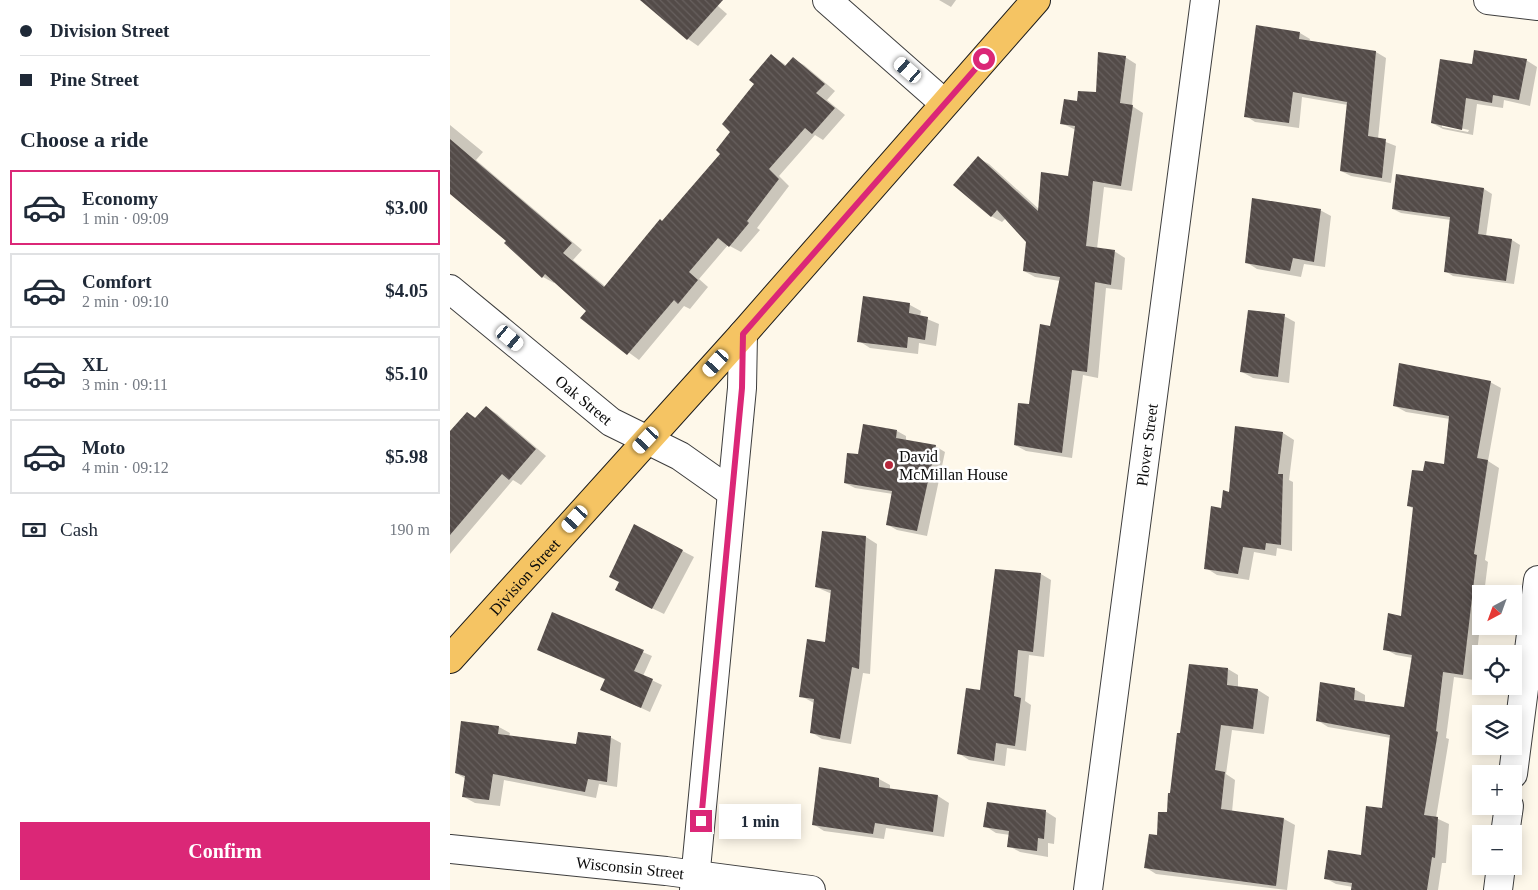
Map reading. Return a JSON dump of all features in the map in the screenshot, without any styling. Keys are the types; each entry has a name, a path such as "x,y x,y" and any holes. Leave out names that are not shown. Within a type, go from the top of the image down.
{"main road":[{"name":"Division Street","path":"450,659 743,334 944,102 1036,0"}],"street":[{"path":"827,0 944,102"},
{"name":"Plover Street","path":"1088,890 1205,0"},
{"path":"1488,0 1538,6"},
{"name":"Oak Street","path":"450,289 611,422 680,456 731,492"},
{"path":"695,883 742,388 743,334"},
{"path":"1514,765 1538,580"},
{"name":"Wisconsin Street","path":"450,849 695,883 811,890"},
{"path":"1498,890 1500,875"}],"building":[{"path":"640,0 723,0 687,40"},
{"path":"1256,25 1300,32 1299,39 1376,51 1368,136 1386,139 1382,178 1340,171 1347,102 1293,92 1289,123 1244,117"},
{"path":"1474,50 1527,59 1519,100 1493,95 1492,103 1466,98 1462,130 1431,123 1440,59 1472,64"},
{"path":"1098,52 1126,56 1120,103 1133,105 1121,186 1093,181 1086,246 1115,250 1111,285 1095,282 1087,372 1072,370 1062,453 1014,445 1018,403 1029,404 1040,324 1050,326 1060,277 1023,271 1026,242 997,210 991,217 953,185 978,156 1038,211 1041,172 1068,176 1075,126 1060,124 1064,99 1077,101 1078,91 1096,92"},
{"path":"771,54 785,66 793,57 825,84 816,93 835,108 812,134 805,128 769,169 779,179 747,221 749,223 729,247 718,238 689,272 698,280 678,304 674,300 627,355 580,318 586,311 545,274 542,278 504,243 506,241 450,194 450,139 572,243 563,253 604,287 660,219 662,221 720,154 716,150 730,132 722,124 754,84 749,80"},
{"path":"1396,174 1484,188 1478,234 1512,239 1506,281 1444,272 1450,217 1392,209"},
{"path":"1252,198 1321,209 1314,262 1293,258 1290,271 1245,263"},
{"path":"863,296 910,303 909,313 928,317 925,340 908,337 907,348 857,342"},
{"path":"1248,310 1285,314 1278,377 1240,372"},
{"path":"1399,363 1491,381 1477,458 1488,460 1474,554 1477,555 1463,675 1443,672 1436,731 1438,732 1424,815 1438,817 1435,858 1432,857 1427,890 1351,890 1352,883 1324,879 1328,850 1361,855 1366,806 1382,808 1390,735 1316,721 1320,682 1355,688 1354,700 1404,707 1412,655 1383,650 1388,613 1401,616 1413,507 1407,506 1412,470 1423,471 1425,461 1444,464 1449,416 1393,406"},
{"path":"486,406 536,449 509,480 502,474 450,535 450,431 467,412 475,418"},
{"name":"David McMillan House","path":"863,424 897,430 896,438 936,445 917,531 886,525 892,491 844,483 847,453 858,454"},
{"path":"1235,426 1283,432 1278,474 1283,474 1281,545 1266,543 1265,550 1243,547 1238,574 1204,569 1211,506 1221,508 1223,490 1229,492"},
{"path":"634,524 683,550 652,609 615,590 619,582 609,577"},
{"path":"822,531 866,536 859,669 852,667 840,739 810,733 814,699 799,697 807,639 825,642 831,590 815,587"},
{"path":"995,569 1041,573 1033,652 1018,650 1014,696 1021,698 1015,746 996,743 994,761 957,754 966,688 980,690"},
{"path":"552,612 644,650 634,671 653,679 641,708 600,690 605,679 537,650"},
{"path":"1189,664 1228,668 1227,685 1258,689 1253,729 1221,725 1215,770 1225,772 1221,809 1284,818 1276,886 1144,868 1149,834 1157,835 1158,812 1167,812 1168,793 1170,793 1177,733 1180,733"},
{"path":"461,721 499,726 498,734 576,744 578,732 611,736 607,782 588,779 585,792 493,774 489,800 462,797 465,776 455,773"},
{"path":"819,767 879,778 879,787 938,795 933,832 875,823 873,834 812,825"},
{"path":"987,802 1046,810 1044,839 1038,838 1037,851 1007,847 1009,831 983,827"}],"place":[{"name":"David McMillan House","path":"889,465"}],"route":[{"path":"701,821 742,388 743,334 944,102 984,59"}]}
